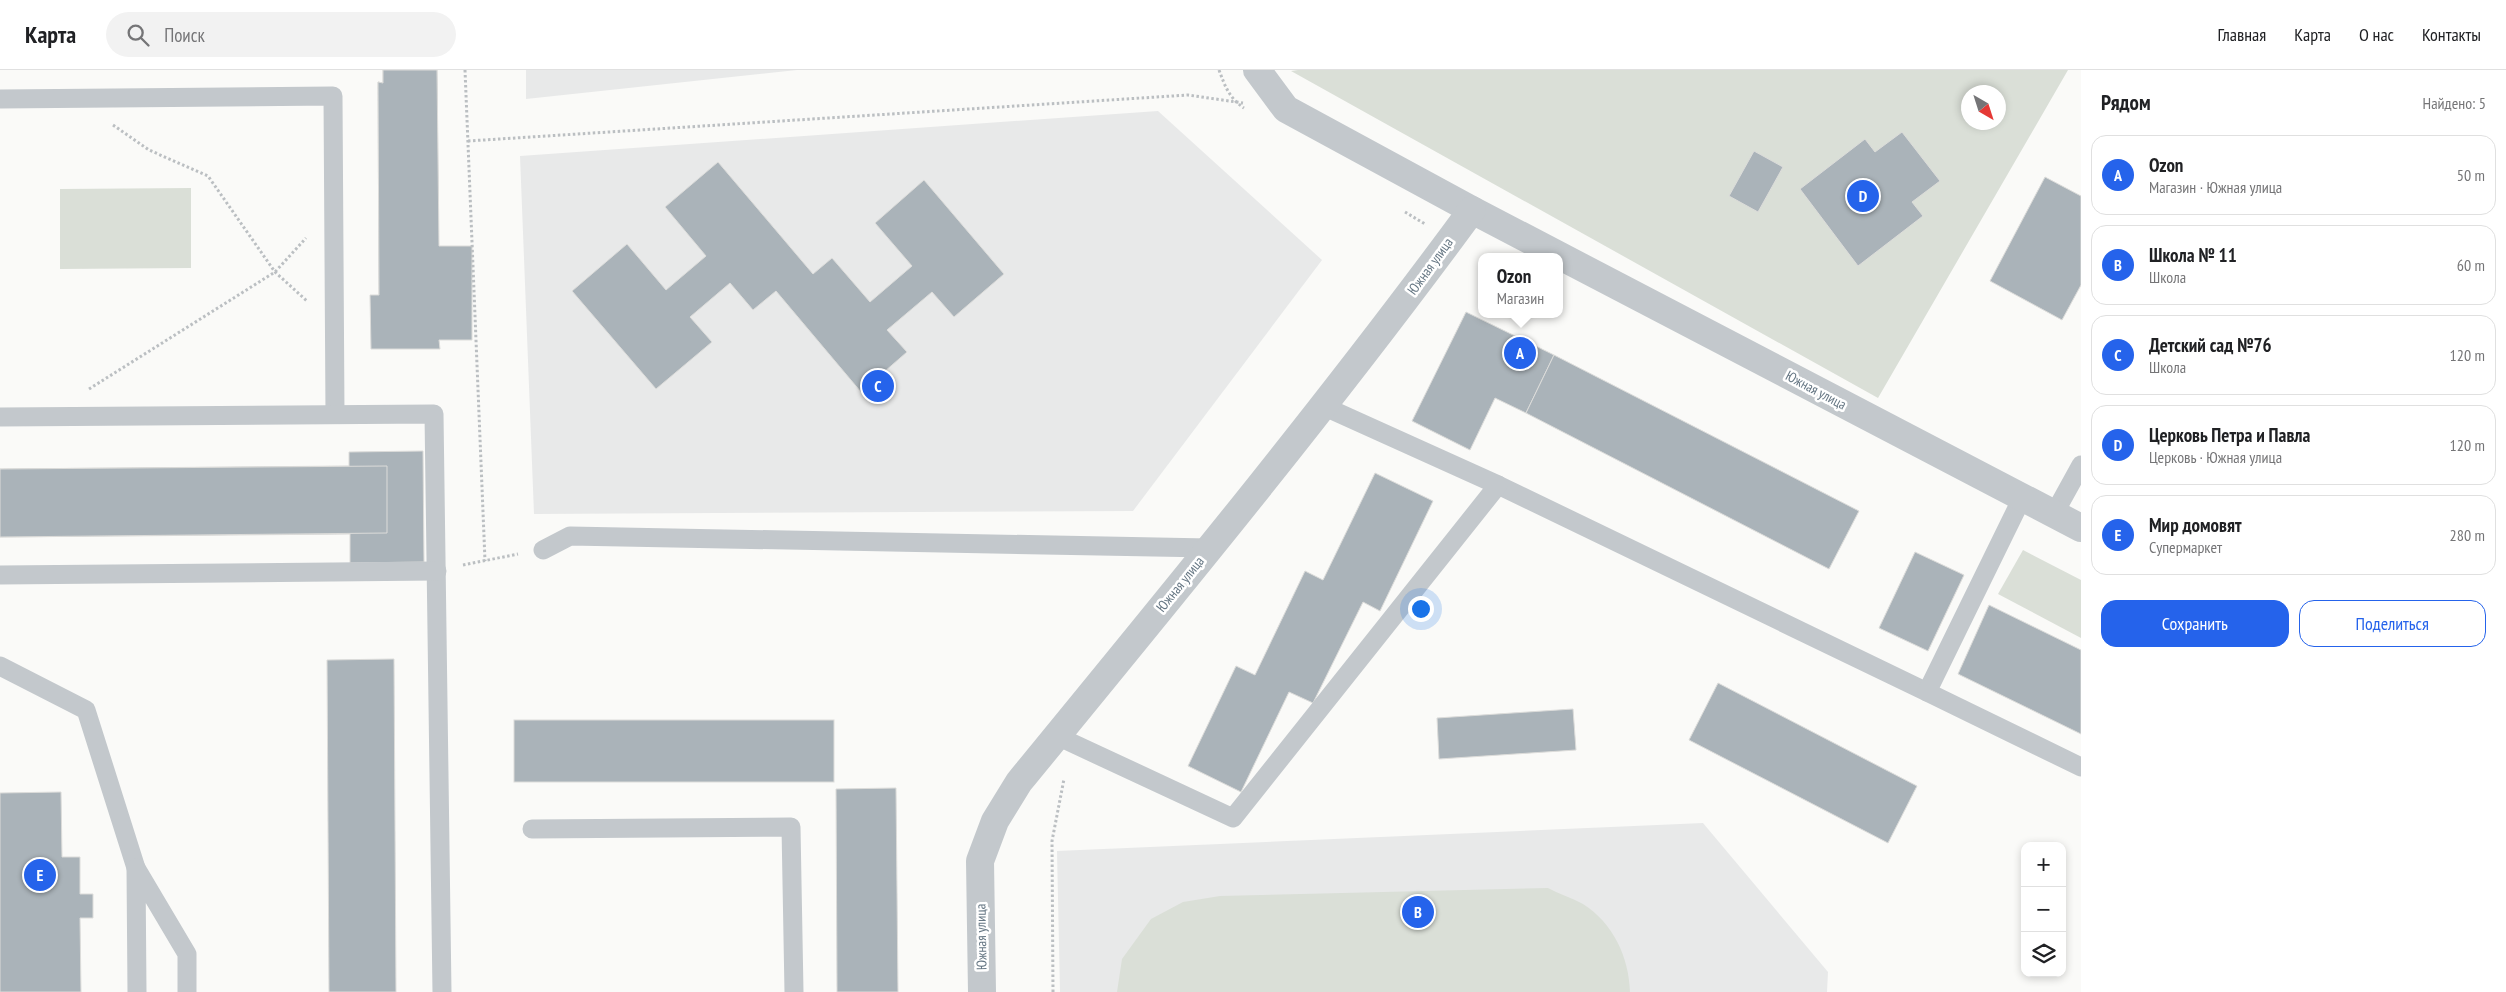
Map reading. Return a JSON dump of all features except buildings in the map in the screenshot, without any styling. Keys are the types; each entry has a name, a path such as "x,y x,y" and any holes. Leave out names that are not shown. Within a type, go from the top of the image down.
{"street":[{"name":"Южная улица","path":"1257,70 1286,109 1554,253"},
{"name":"Южная улица","path":"982,992 980,862 995,821 1018,782 1390,322 1472,210"},
{"name":"Южная улица","path":"1563,258 2081,528"}],"lane":[{"path":"0,99 333,96 335,414"},
{"path":"1323,406 1498,485 2081,767"},
{"path":"0,418 434,414 442,992"},
{"path":"2054,514 2081,465"},
{"path":"1056,736 1233,818 1498,485"},
{"path":"1927,692 2022,498"},
{"path":"543,550 570,536 1209,548"},
{"path":"0,575 437,571"},
{"path":"0,666 86,710 136,868 187,954 187,992"},
{"path":"532,829 791,827 794,992"},
{"path":"136,868 137,992"}],"path":[{"path":"465,70 485,560"},
{"path":"468,141 1188,95 1286,109"},
{"path":"73,98 149,150 208,176 275,272 335,326"},
{"path":"85,391 275,272 334,208"},
{"path":"437,571 543,550"}],"shaded area":[{"path":"526,70 797,70 526,99"},
{"path":"2068,70 1878,398 1291,71"},
{"path":"1158,111 1322,260 1133,511 534,514 520,156"},
{"path":"191,188 191,268 60,269 60,189"},
{"path":"2023,550 2081,580 2081,638 1998,594"},
{"path":"1703,823 1828,972 1827,992 1060,992 1057,851"},
{"path":"1548,888 1583,904 1594,912 1611,931 1623,954 1630,992 1117,992 1122,959 1151,919 1183,902 1220,896"}],"place":[{"name":"Церковь Петра и Павла","path":"1863,196"},
{"name":"Ozon","path":"1520,353"},
{"name":"Детский сад №76","path":"878,386"},
{"name":"Мир домовят","path":"40,875"},
{"name":"Школа № 11","path":"1418,912"}]}
